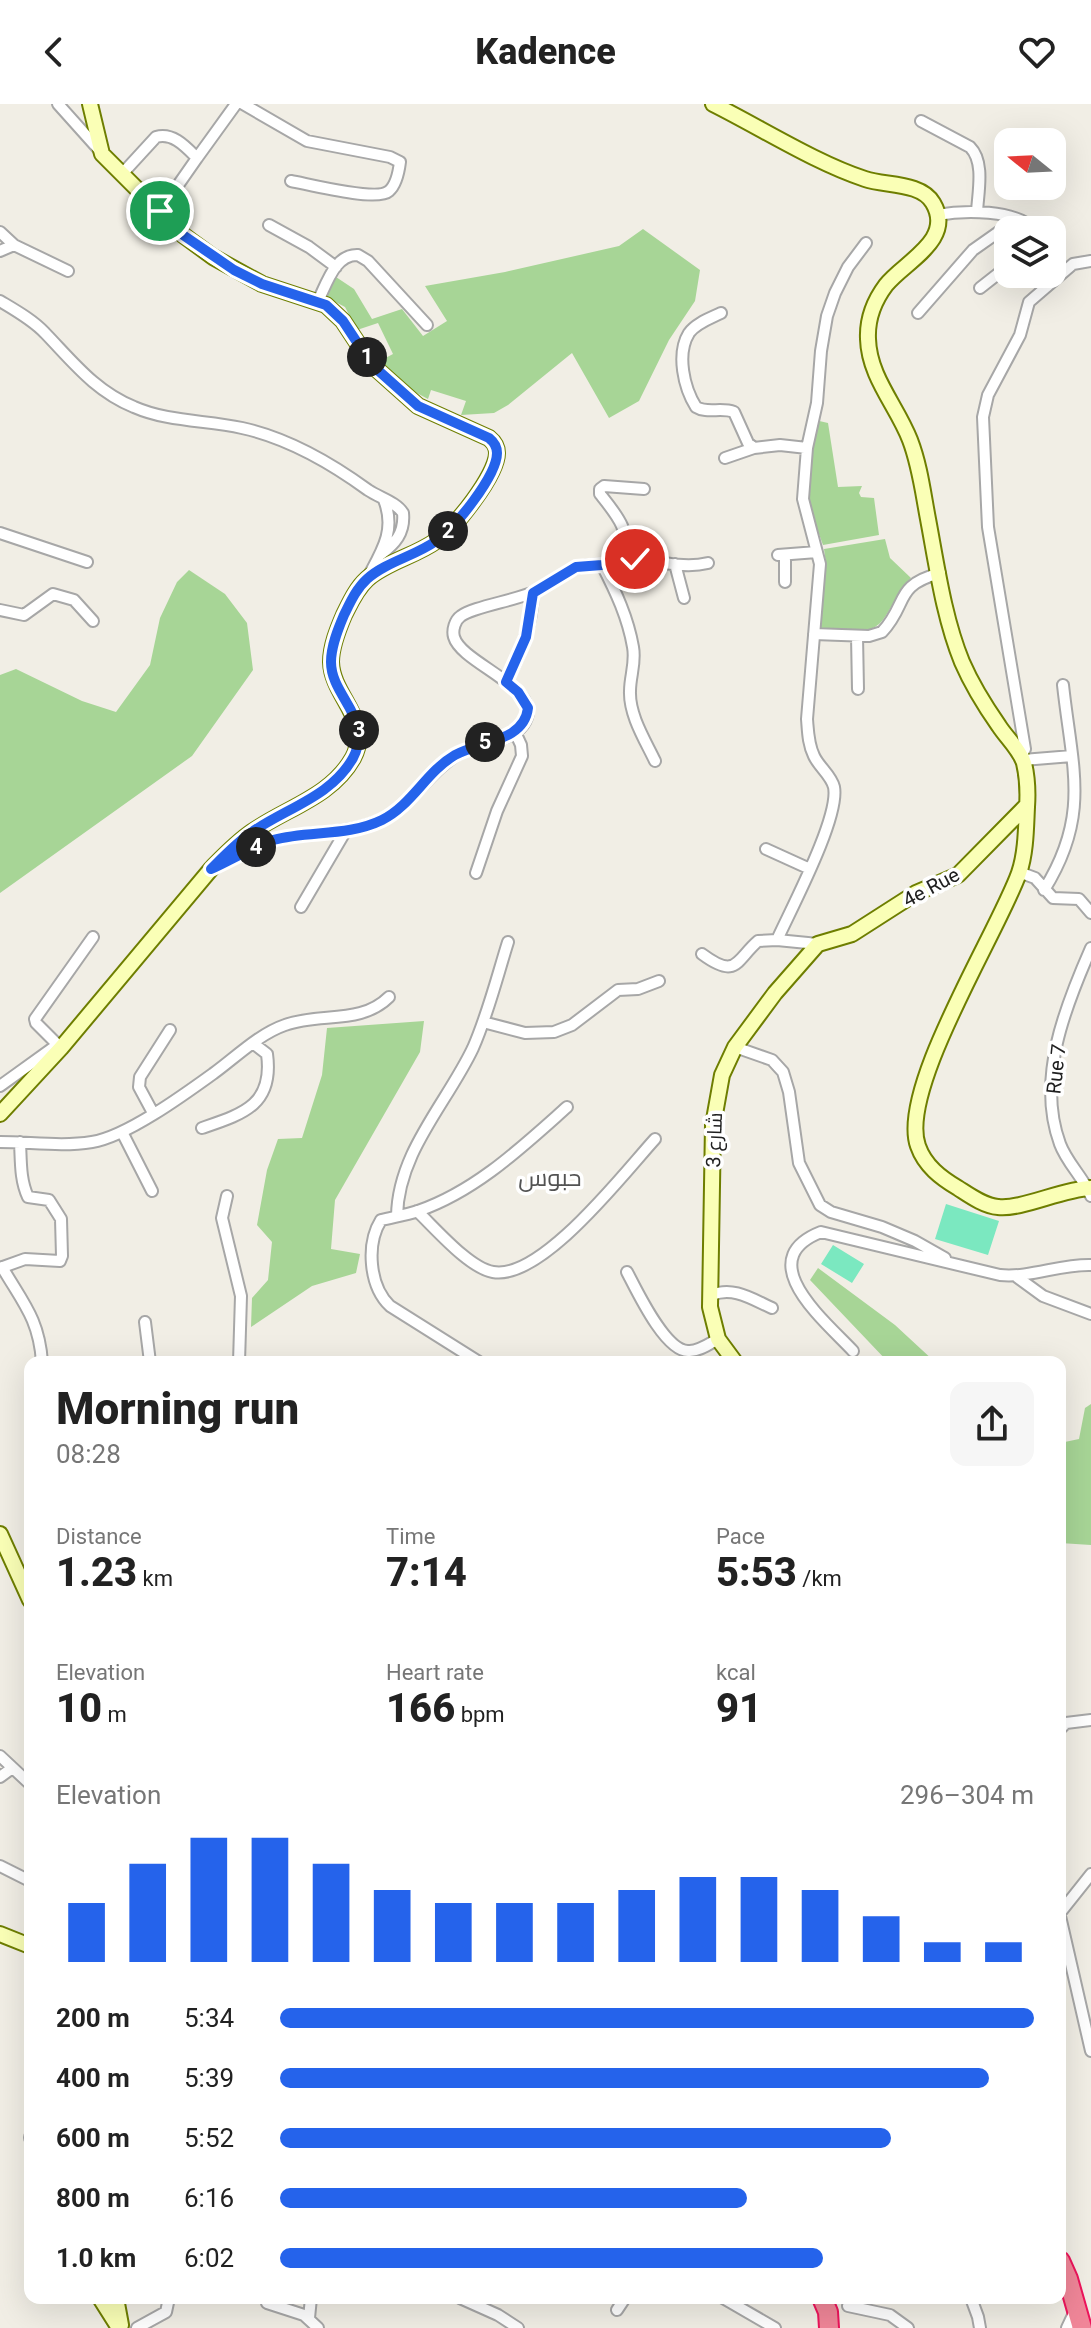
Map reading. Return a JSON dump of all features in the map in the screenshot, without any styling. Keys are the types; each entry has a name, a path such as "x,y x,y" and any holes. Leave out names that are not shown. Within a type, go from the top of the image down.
{"highway":[{"path":"1066,2278 1082,2328"}],"street":[{"path":"58,104 102,154 190,241 262,284 318,301 334,311 372,365 408,398 436,416 483,434 496,446 492,472 452,528 435,542 366,580"},
{"path":"90,104 102,154"},
{"path":"160,211 236,104"},
{"path":"243,104 307,141 390,157 400,162 392,188 383,194 365,194 291,181"},
{"path":"713,104 840,170 922,193 934,204 937,215 934,237 889,281 871,308 867,338 869,352 876,375 899,415 919,468 948,621 964,666 984,705 1022,758"},
{"path":"921,121 976,153 977,212"},
{"path":"122,174 156,137 162,135 173,138 197,158"},
{"path":"937,215 962,210 1000,216"},
{"path":"269,225 309,247 336,267"},
{"path":"0,232 14,245 68,271"},
{"path":"918,313 973,250 994,235"},
{"path":"777,940 834,808 833,782 814,757 809,740 807,719 820,564 803,499 807,448 817,403 827,316 848,267 866,243"},
{"path":"0,251 14,245"},
{"path":"318,301 336,267 349,255 364,258 427,325"},
{"path":"1090,1191 1014,1206 991,1206 937,1174 926,1162 917,1140 917,1116 926,1078 941,1038 1019,872 1027,805 1022,758 1025,749 988,527 983,417 993,384 1020,335 1029,302 1073,264 1091,261"},
{"path":"980,288 994,277"},
{"path":"0,301 45,333 89,380 124,403 154,414 242,428 268,437 321,459 402,509 404,519 397,540 380,555 338,628 331,663 358,725 359,737 354,756 339,777 318,795 253,831 211,869 0,1114"},
{"path":"721,313 690,331 682,361 684,373 696,407 699,410 721,408 734,412 748,443 754,448"},
{"path":"725,458 754,448 780,445 807,448"},
{"path":"623,559 626,536 620,521 600,494 600,489 607,486 644,489"},
{"path":"0,533 87,562"},
{"path":"785,582 782,556 817,552"},
{"path":"211,869 273,840 345,832 381,820 400,808 431,773 450,758 468,748 515,732 523,725 528,708 518,692 459,647 453,630 461,616 533,593 576,567 623,559 689,567 708,563"},
{"path":"675,564 684,598"},
{"path":"602,565 624,612 634,659 631,706 655,761"},
{"path":"814,634 857,636 882,632 906,589 917,579 940,573"},
{"path":"506,682 526,637 533,593"},
{"path":"0,610 24,615 53,594 74,600 93,621"},
{"path":"857,636 858,689"},
{"path":"1044,890 1066,857 1076,825 1077,780 1063,685"},
{"path":"476,873 497,811 522,756 515,732"},
{"path":"1022,758 1072,756"},
{"name":"4e Rue","path":"818,944 852,934 916,893 958,875 1027,805"},
{"path":"301,907 345,832"},
{"path":"766,849 810,869"},
{"path":"1019,872 1035,878 1044,890 1058,900 1079,899 1091,913"},
{"path":"59,1046 35,1019 93,937"},
{"path":"702,954 715,963 730,965 747,956 758,941 818,944"},
{"path":"397,1216 401,1181 464,1065 483,1022 508,942"},
{"name":"شارع 3","path":"731,1356 718,1339 710,1307 713,1125 722,1075 735,1047 775,993 818,944"},
{"name":"Rue 7","path":"1090,1191 1060,1146 1054,1124 1052,1066 1069,999 1091,948"},
{"path":"483,1022 510,1031 554,1032 572,1025 618,990 638,989 659,981"},
{"path":"0,1142 93,1142 122,1132 197,1086 286,1024 358,1015 381,1005 389,997"},
{"path":"153,1113 139,1087 140,1077 170,1030"},
{"path":"202,1128 238,1114 262,1097 269,1073 267,1054 254,1044"},
{"path":"0,1086 59,1046"},
{"path":"735,1047 772,1060 783,1072 789,1092 799,1163 820,1205 831,1212 882,1227 915,1241 954,1263"},
{"path":"469,1356 381,1298 373,1274 373,1233 381,1220 417,1211 486,1174 513,1155 567,1107"},
{"path":"122,1132 152,1191"},
{"path":"417,1211 480,1267 494,1273 519,1268 559,1244 655,1139"},
{"path":"20,1142 22,1181 26,1194 49,1200 61,1219 62,1259 25,1259 1,1268 36,1324 41,1356"},
{"path":"227,1196 222,1218 241,1296 239,1356"},
{"path":"853,1351 797,1290 792,1256 804,1239 821,1232 1000,1275 1017,1277 1075,1264 1091,1265"},
{"path":"627,1272 665,1336 679,1350 694,1350 718,1339"},
{"path":"1017,1277 1043,1296 1091,1314"},
{"path":"712,1295 723,1290 742,1294 772,1308"},
{"path":"145,1322 149,1356"},
{"path":"0,1534 24,1587"},
{"path":"1066,1723 1091,1720"},
{"path":"0,1756 24,1779"},
{"path":"0,1777 11,1769"},
{"path":"0,1866 24,1878"},
{"path":"1066,1906 1091,1874"},
{"path":"0,1934 24,1944"},
{"path":"1066,1941 1091,2051"},
{"path":"104,2304 120,2328"},
{"path":"117,2304 120,2328"},
{"path":"137,2328 166,2312 168,2304"},
{"path":"270,2304 309,2318 318,2328"},
{"path":"309,2318 310,2304"},
{"path":"473,2304 518,2328"},
{"path":"617,2310 621,2304"},
{"path":"734,2304 773,2326"},
{"path":"854,2304 890,2315 908,2328"},
{"path":"973,2304 980,2328"},
{"path":"1067,2328 1077,2308"},
{"path":"757,2328 773,2326"}],"green space":[{"path":"643,229 700,270 695,301 669,340 639,401 609,418 572,353 494,413 461,415 466,401 431,390 428,399 398,383 376,363 393,354 378,323 357,330 345,307 324,296 336,277 354,289 372,319 402,309 423,336 447,321 425,286 505,272 619,246"},
{"path":"815,420 828,423 838,487 862,486 861,497 874,498 879,535 823,545 808,504 808,455"},
{"path":"885,539 890,558 911,578 882,621 861,632 819,630 826,564 824,549"},
{"path":"189,570 225,594 247,623 253,670 192,756 0,893 0,675 16,669 82,701 116,712 150,665 160,618 177,582"},
{"path":"424,1021 420,1052 335,1200 331,1249 360,1254 356,1273 312,1286 251,1327 252,1298 268,1280 272,1242 257,1225 267,1170 278,1139 302,1138 322,1075 327,1028"},
{"path":"946,1204 999,1221 988,1255 935,1239"},
{"path":"833,1245 864,1264 852,1283 821,1264"},
{"path":"818,1268 895,1325 929,1356 882,1356 810,1280"},
{"path":"1091,1404 1091,1545 1066,1543 1066,1442 1079,1439 1085,1408"}],"district":[{"name":"حبوس","path":"550,1178"}],"route":[{"path":"160,211 198,247 234,270 262,284 326,305 343,321 372,365 388,381 418,406 492,440 497,454 492,472 452,528 435,542 366,580 352,599 338,628 331,663 358,725 359,737 354,756 339,777 318,795 253,831 211,869 273,840 345,832 381,820 400,808 431,773 450,758 468,748 515,732 523,725 528,708 518,692 506,682 526,637 533,593 584,564 602,565 635,559"}]}
